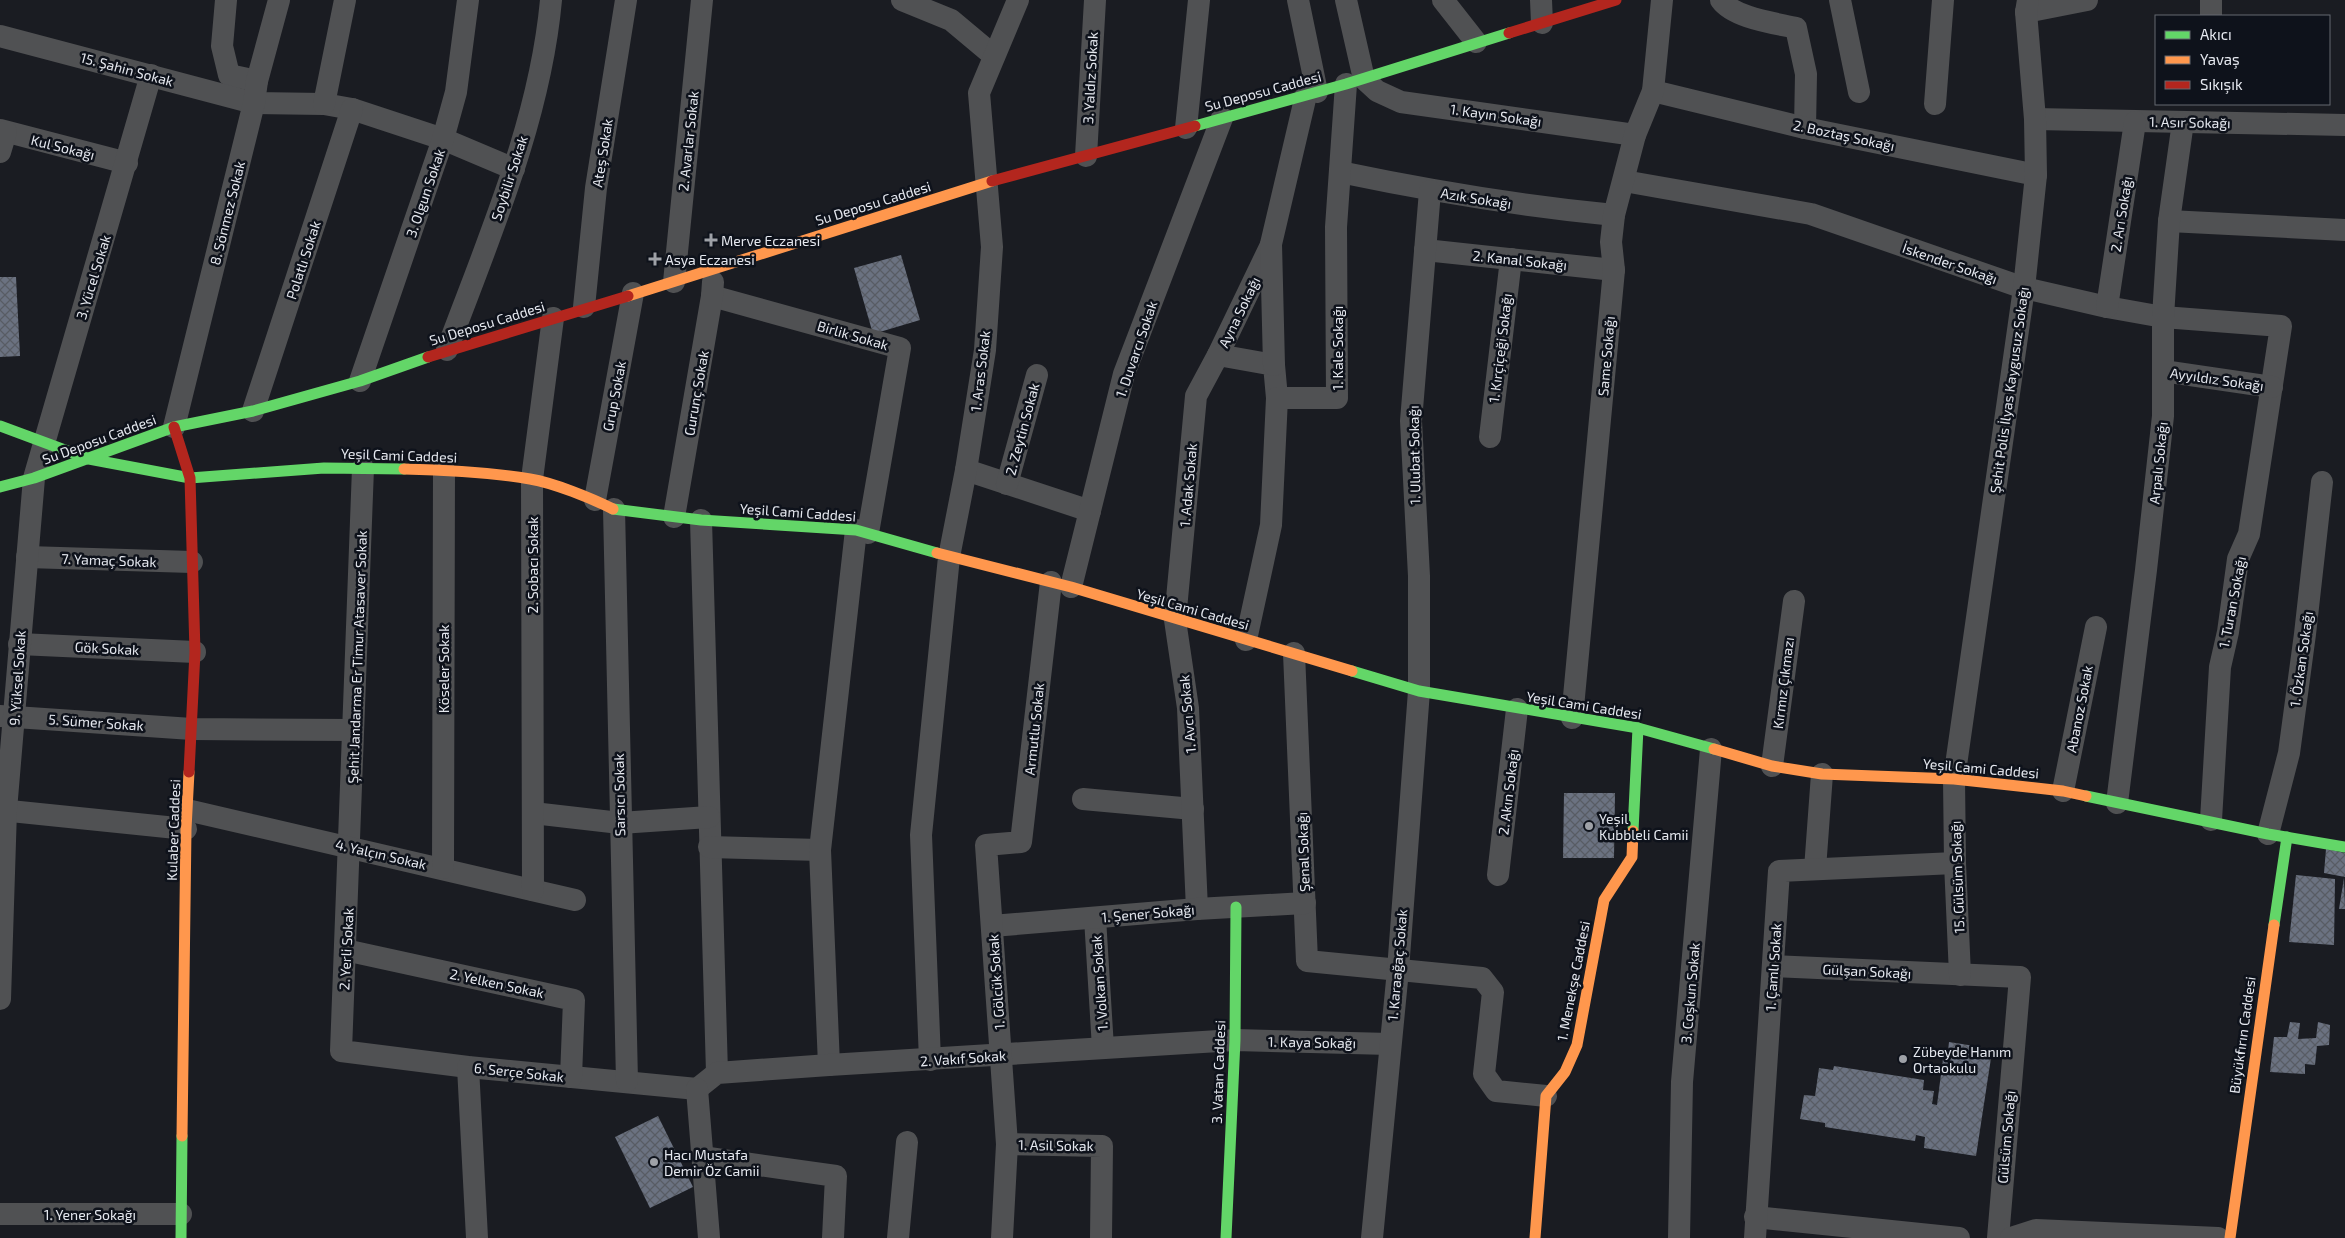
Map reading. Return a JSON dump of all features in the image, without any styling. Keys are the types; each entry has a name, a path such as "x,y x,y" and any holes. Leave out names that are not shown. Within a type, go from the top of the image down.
{"main road":[{"name":"Su Deposu Caddesi","path":"0,487 34,478 174,427 253,411 360,381 447,350 633,292 674,282 986,183 1311,94 1616,0"},
{"name":"Yeşil Cami Caddesi","path":"0,426 88,459 190,478 324,468 444,470 532,479 604,504 674,517 862,531 948,557 1061,585 1419,691 1638,728 1772,766 1822,774 1954,779 2063,791 2345,847"},
{"name":"Kulaber Caddesi","path":"174,427 190,478 195,652 187,819 181,1238"},
{"name":"1. Menekşe Caddesi","path":"1546,1096 1565,1072 1577,1045 1604,900 1632,857 1638,728"},
{"name":"Büyükfırın Caddesi","path":"2230,1238 2251,1076 2277,835"},
{"name":"3. Vatan Caddesi","path":"1226,1238 1234,1040 1236,907"},
{"path":"1535,1238 1546,1096"}],"street":[{"path":"226,0 222,46 229,75 257,81"},
{"name":"8. Sönmez Sokak","path":"174,427 254,103 257,81 279,0"},
{"path":"324,104 345,0"},
{"name":"3. Olgun Sokak","path":"360,381 443,139 456,92 468,0"},
{"name":"Soybilir Sokak","path":"447,350 514,169 548,39 551,0"},
{"name":"Ateş Sokak","path":"584,307 596,188 626,0"},
{"name":"2. Avarlar Sokak","path":"674,282 702,0"},
{"path":"902,0 952,20 994,56"},
{"name":"1. Aras Sokak","path":"930,1060 921,835 948,557 966,470 985,350 992,248 979,93 1018,0"},
{"name":"3. Yaldız Sokak","path":"1086,156 1094,0"},
{"path":"1186,128 1199,0"},
{"path":"1298,0 1311,94"},
{"name":"1. Kale Sokağı","path":"1277,398 1337,398 1336,227 1340,172 1355,81 1346,0"},
{"path":"1443,0 1476,42"},
{"path":"1541,0 1542,23"},
{"name":"Same Sokağı","path":"1572,718 1614,270 1611,242 1614,215 1636,135 1653,91 1662,0"},
{"path":"1722,0 1726,6 1755,19 1796,28 1806,74 1805,128"},
{"path":"1840,0 1859,92"},
{"path":"1935,104 1943,0"},
{"path":"2027,6 2087,0"},
{"path":"2211,0 2211,15"},
{"name":"Şehit Polis İlyas Kaygusuz Sokağı","path":"1954,779 2024,288 2036,174 2035,119 2027,6"},
{"name":"15. Şahin Sokak","path":"0,36 254,103 324,104 352,110 443,139 514,169"},
{"name":"3. Yücel Sokak","path":"34,478 151,75"},
{"name":"1. Kayın Sokağı","path":"1355,81 1401,102 1636,135"},
{"name":"2. Boztaş Sokağı","path":"1653,91 1805,128 2036,174"},
{"name":"Ayna Sokağı","path":"1274,365 1218,355 1271,244 1311,94"},
{"name":"Polatlı Sokak","path":"253,411 352,110"},
{"name":"1. Asır Sokağı","path":"2035,119 2183,122 2213,113 2345,125"},
{"name":"1. Duvarcı Sokak","path":"1061,585 1090,511 1124,374 1222,118"},
{"name":"2. Arı Sokağı","path":"2107,307 2135,122"},
{"name":"Arpalı Sokağı","path":"2117,803 2162,426 2163,317 2169,221 2183,122"},
{"name":"Kul Sokağı","path":"2,138 126,163"},
{"name":"Azık Sokağı","path":"1340,172 1430,191 1532,207 1614,215"},
{"name":"İskender Sokağı","path":"1624,181 1811,214 2024,288 2107,307 2163,317 2281,326"},
{"name":"1. Ulubat Sokağı","path":"1419,691 1419,576 1411,421 1430,191"},
{"path":"2169,221 2345,230"},
{"name":"Ayna Sokağı","path":"1271,244 1274,365 1277,398"},
{"name":"2. Kanal Sokağı","path":"1425,250 1614,270"},
{"name":"1. Kırçiçeği Sokağı","path":"1490,437 1511,259"},
{"name":"Gurunç Sokak","path":"674,517 712,296 713,269"},
{"name":"Grup Sokak","path":"604,504 633,292"},
{"name":"Birlik Sokak","path":"712,296 900,348 862,531"},
{"name":"2. Sobacı Sokak","path":"533,890 532,479 553,318"},
{"name":"1. Turan Sokağı","path":"2211,820 2220,667 2228,632 2238,559 2249,534 2281,326"},
{"name":"1. Adak Sokak","path":"1175,620 1196,396 1218,355"},
{"name":"Ayyıldız Sokağı","path":"2163,371 2272,387"},
{"name":"2. Zeytin Sokak","path":"1007,484 1037,375"},
{"path":"1246,640 1271,525 1277,398"},
{"name":"Şehit Jandarma Er Timur Atasaver Sokak","path":"350,846 363,468"},
{"name":"Köseler Sokak","path":"443,868 444,470"},
{"name":"2. Zeytin Sokak","path":"966,470 1090,511"},
{"name":"9. Yüksel Sokak","path":"0,999 3,810 7,717 19,644 34,478"},
{"name":"1. Özkan Sokağı","path":"2277,835 2305,634 2322,482"},
{"name":"Sarsıcı Sokak","path":"604,504 620,823 627,1081"},
{"path":"701,520 717,1073 697,1088 709,1238"},
{"path":"829,1065 820,850 862,531"},
{"name":"7. Yamaç Sokak","path":"27,557 192,562"},
{"name":"Armutlu Sokak","path":"986,845 1021,842 1061,585"},
{"name":"Kırmız Çıkmazı","path":"1772,766 1794,601"},
{"name":"1. Avcı Sokak","path":"1175,620 1188,708 1196,909"},
{"name":"Abanoz Sokak","path":"2063,791 2096,627"},
{"name":"Gök Sokak","path":"19,644 195,652"},
{"name":"Şenal Sokağı","path":"1294,653 1307,961 1398,970"},
{"name":"1. Karaağaç Sokak","path":"1372,1238 1398,970 1419,691"},
{"name":"2. Akın Sokağı","path":"1498,875 1517,709"},
{"name":"5. Sümer Sokak","path":"7,717 192,729 353,730"},
{"name":"3. Coşkun Sokak","path":"1679,1238 1682,1082 1711,749"},
{"path":"1815,869 1822,774"},
{"name":"15. Gülsüm Sokağı","path":"1954,779 1955,863 1960,975"},
{"path":"1083,799 1192,809"},
{"name":"4. Yalçın Sokak","path":"3,810 187,819 350,846 575,900"},
{"path":"533,813 620,823 709,818"},
{"name":"1. Gölcük Sokak","path":"986,845 1007,1144 1002,1238"},
{"name":"2. Yerli Sokak","path":"341,1051 350,846"},
{"path":"709,847 820,850"},
{"name":"1. Çamlı Sokak","path":"1755,1228 1779,871 1955,863"},
{"name":"1. Şener Sokağı","path":"992,926 1196,909 1305,904"},
{"name":"1. Volkan Sokak","path":"1095,918 1103,1048"},
{"name":"2. Yelken Sokak","path":"346,950 574,1000 571,1077"},
{"name":"Gülşan Sokağı","path":"1773,966 1960,975"},
{"path":"1398,970 1482,978 1493,992 1484,1074 1496,1091 1546,1096"},
{"name":"Gülsüm Sokağı","path":"1960,975 2020,977 1998,1238"},
{"name":"2. Vakıf Sokak","path":"717,1073 1234,1040"},
{"name":"1. Kaya Sokağı","path":"1234,1040 1390,1044"},
{"name":"6. Serçe Sokak","path":"341,1051 571,1077 697,1088"},
{"path":"468,1066 477,1238"},
{"path":"898,1238 907,1142"},
{"name":"1. Asil Sokak","path":"1007,1144 1102,1146 1101,1238"},
{"path":"702,1157 836,1176 833,1238"},
{"name":"1. Yener Sokağı","path":"0,1214 181,1214"},
{"path":"1755,1228 1959,1238"},
{"path":"2011,1238 2036,1230 2218,1238"}],"building":[{"path":"901,255 920,320 873,334 854,268"},
{"path":"0,277 16,277 20,356 0,357"},
{"name":"Yeşil Kubbleli Camii","path":"1564,793 1615,793 1614,858 1563,858"},
{"path":"2326,849 2345,853 2345,877 2324,873"},
{"path":"2296,875 2335,879 2334,945 2289,942"},
{"path":"2344,878 2345,909 2339,909"},
{"path":"2290,1022 2300,1023 2298,1039 2316,1038 2318,1022 2330,1025 2329,1045 2317,1046 2315,1065 2305,1064 2305,1074 2270,1072 2274,1037 2287,1037"},
{"path":"1949,1042 1981,1047 1979,1056 1991,1058 1976,1156 1924,1148 1925,1137 1916,1135 1915,1141 1825,1127 1825,1123 1800,1119 1804,1095 1815,1096 1819,1068 1833,1070 1834,1066 1924,1080 1923,1090 1934,1091 1932,1104 1937,1105 1944,1051 1948,1051"},
{"name":"Hacı Mustafa Demir Öz Camii","path":"658,1116 693,1187 650,1208 615,1137"}],"traffic: fast":[{"path":"1195,126 1346,84 1509,33"},
{"path":"0,487 34,478 174,427 253,411 360,381 428,357"},
{"path":"0,426 89,459 190,478 324,468 404,469"},
{"path":"613,509 701,520 856,530 937,553"},
{"path":"1352,671 1419,691 1638,728 1714,749"},
{"path":"1633,831 1638,728"},
{"path":"2086,796 2268,834 2345,847"},
{"path":"2274,925 2287,837"},
{"path":"1226,1238 1235,1040 1236,907"},
{"path":"181,1238 182,1136"}],"traffic: slow":[{"path":"628,296 992,181"},
{"path":"404,469 467,472 530,479 572,491 613,509"},
{"path":"937,553 1071,587 1352,671"},
{"path":"1714,749 1772,766 1822,774 1954,779 2063,791 2086,796"},
{"path":"182,1136 186,829 189,772"},
{"path":"1535,1238 1546,1096 1565,1072 1577,1045 1604,900 1632,857 1633,831"},
{"path":"2230,1238 2274,925"}],"traffic: jam":[{"path":"1509,33 1616,0"},
{"path":"992,181 1195,126"},
{"path":"428,357 628,296"},
{"path":"174,427 190,478 195,652 189,772"}],"place":[{"name":"Merve Eczanesi","path":"711,240"},
{"name":"Asya Eczanesi","path":"655,259"},
{"name":"Yeşil Kubbleli Camii","path":"1589,826"},
{"name":"Zübeyde Hanım Ortaokulu","path":"1903,1059"},
{"name":"Hacı Mustafa Demir Öz Camii","path":"654,1162"}]}
